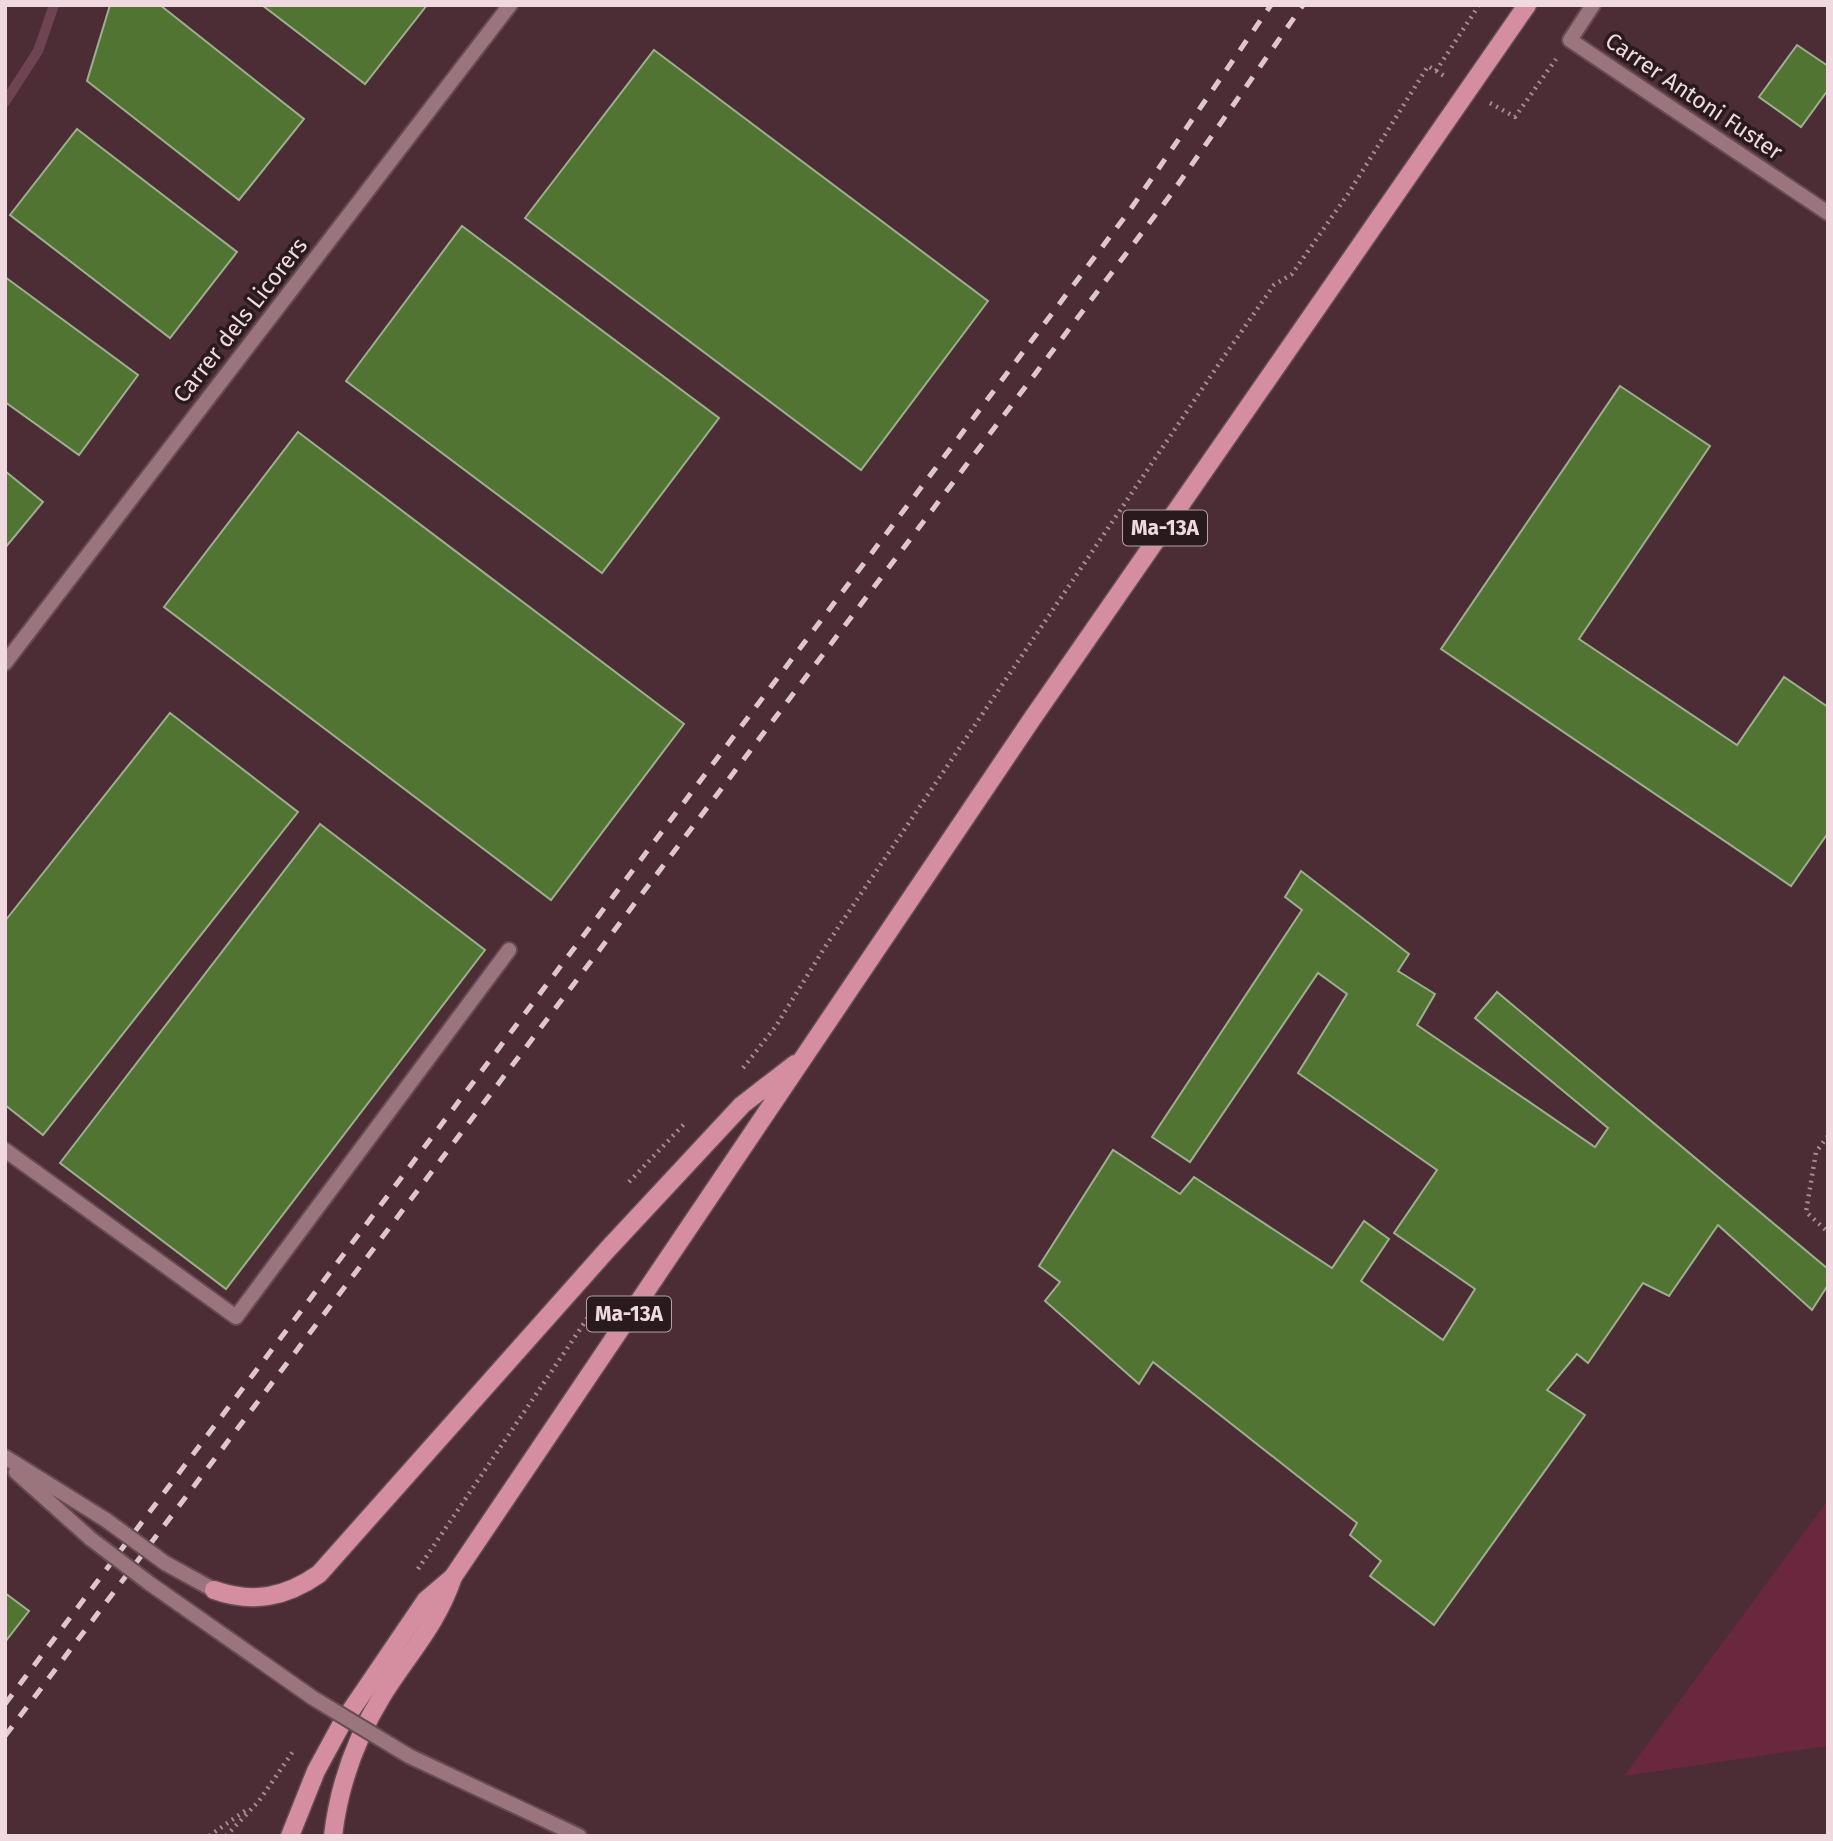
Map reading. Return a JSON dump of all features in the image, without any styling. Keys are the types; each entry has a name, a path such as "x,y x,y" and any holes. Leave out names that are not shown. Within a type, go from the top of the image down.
{"main road":[{"name":"Ma-13A","path":"332,1836 341,1784 358,1739 383,1695 442,1609 453,1577 1032,719 1527,5"},
{"path":"214,1590 250,1599 270,1597 291,1591 319,1574 607,1251 742,1105 808,1054"},
{"name":"Ma-13A","path":"290,1836 316,1772 341,1725 426,1600 453,1577"}],"street":[{"name":"Carrer dels Licorers","path":"5,663 510,5"},
{"name":"Carrer Antoni Fuster","path":"1593,5 1570,40 1826,207"},
{"path":"5,1150 236,1317 509,950"},
{"path":"5,1460 106,1520 165,1563 214,1590"},
{"path":"5,1460 91,1539 313,1698 410,1756 579,1836"}],"path":[{"path":"1436,71 1479,5"},
{"path":"738,1074 776,1026 875,873 1267,295 1274,285 1292,274 1324,229 1428,66 1515,117 1570,40"},
{"path":"627,1185 690,1118"},
{"path":"1828,1136 1816,1152 1806,1212 1828,1232"},
{"path":"417,1570 594,1308"},
{"path":"226,1836 259,1801 299,1742"},
{"path":"209,1836 259,1801"}],"shaded area":[{"path":"1828,1500 1828,1746 1624,1776"}],"building":[{"path":"110,5 160,5 304,119 239,200 87,81"},
{"path":"262,5 427,5 365,84"},
{"path":"1797,45 1828,66 1828,90 1801,127 1759,97"},
{"path":"654,50 988,301 861,470 525,218"},
{"path":"77,129 237,252 170,338 10,215"},
{"path":"462,226 719,418 602,573 346,381"},
{"path":"5,277 138,375 79,455 5,402"},
{"path":"1620,386 1710,446 1579,639 1737,745 1784,677 1828,707 1828,833 1791,886 1441,649"},
{"path":"298,432 684,724 551,900 164,607"},
{"path":"5,471 43,502 5,548"},
{"path":"170,713 298,812 43,1135 5,1105 5,921"},
{"path":"320,824 485,950 226,1289 60,1163"},
{"path":"1301,871 1409,954 1398,971 1435,994 1417,1025 1595,1147 1608,1128 1475,1018 1497,992 1828,1269 1828,1285 1812,1310 1718,1225 1669,1296 1643,1283 1588,1363 1577,1354 1547,1390 1585,1415 1434,1625 1370,1576 1381,1561 1350,1535 1357,1523 1153,1362 1139,1384 1045,1301 1060,1282 1039,1266 1113,1150 1180,1194 1194,1177 1332,1268 1364,1221 1389,1239 1361,1281 1443,1340 1475,1289 1394,1233 1437,1170 1298,1073 1347,994 1318,973 1190,1162 1152,1137 1302,910 1285,897"},
{"path":"5,1593 29,1611 5,1642"}],"waterway":[{"path":"5,102 38,51 54,5"}],"railway":[{"path":"5,1704 1130,210 1271,5"},
{"path":"5,1736 1172,193 1303,5"}]}
